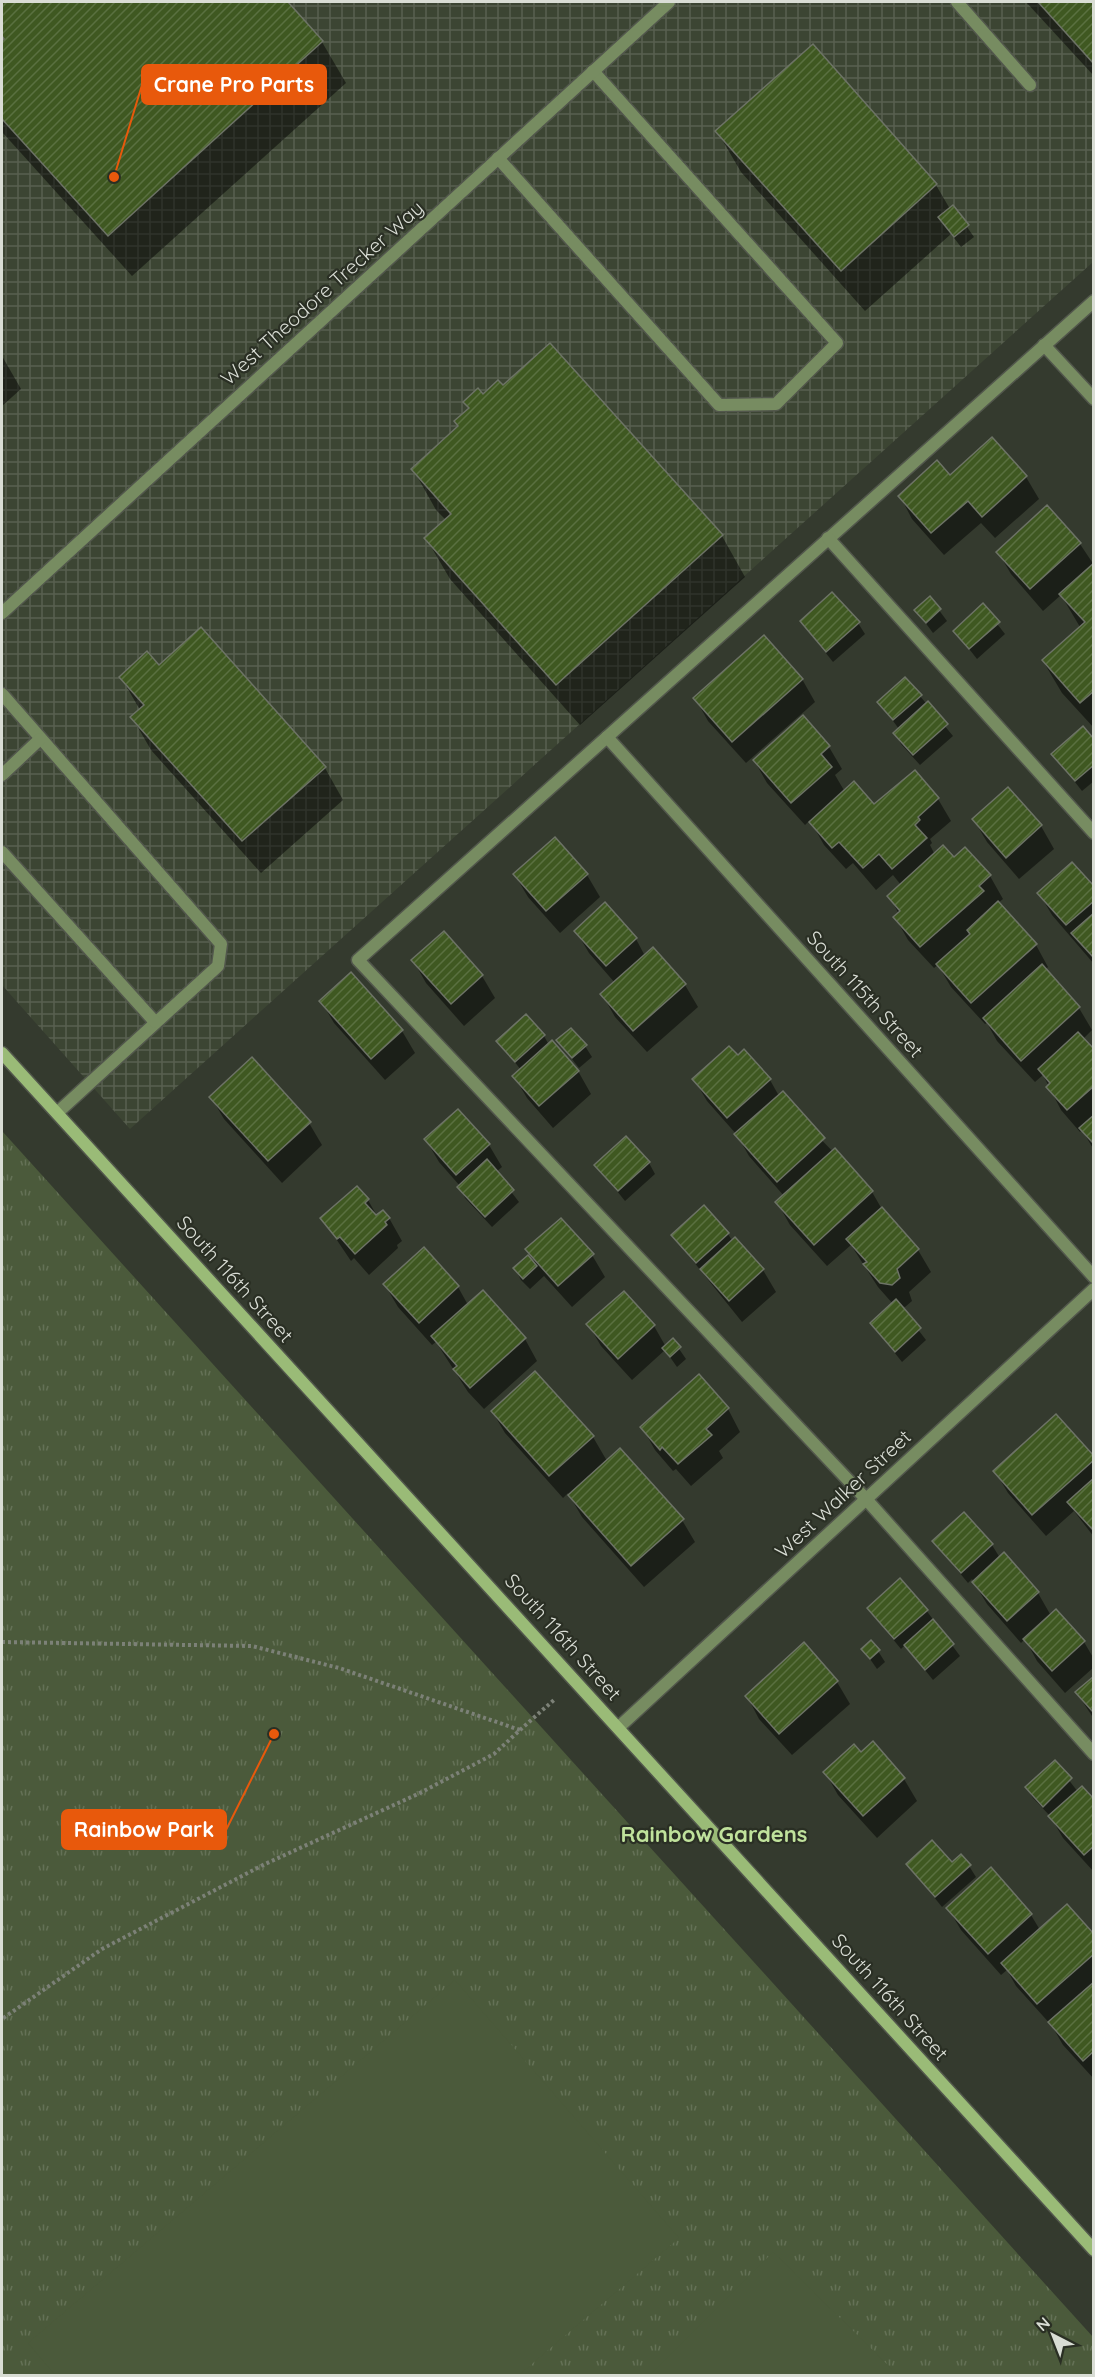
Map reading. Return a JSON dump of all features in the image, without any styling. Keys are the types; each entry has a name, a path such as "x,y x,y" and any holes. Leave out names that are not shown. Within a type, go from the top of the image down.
{"street":[{"name":"West Theodore Trecker Way","path":"2,613 669,2"},
{"path":"957,2 1030,85"},
{"path":"498,158 719,405 776,404 837,343 593,71"},
{"path":"1094,301 358,960 866,1499 1094,1754"},
{"path":"1044,345 1094,399"},
{"path":"828,538 1094,832"},
{"path":"2,694 221,944 218,966 57,1113"},
{"name":"South 115th Street","path":"607,737 1094,1277"},
{"path":"2,776 40,738"},
{"path":"2,852 155,1022"},
{"name":"South 116th Street","path":"2,1053 1094,2250"},
{"name":"West Walker Street","path":"619,1727 1094,1289"}],"path":[{"path":"2,1642 252,1646 339,1668 520,1730"},
{"path":"2,2019 102,1949 265,1864 494,1754 576,1680"}],"shaded area":[{"path":"2,2 1093,2 1093,262 130,1129 2,985"}],"green space":[{"path":"2,1131 1093,2337 1093,2375 2,2375"},
{"path":"455,1980 679,2238 519,2375 55,2375 28,2343"},
{"path":"773,2252 898,2375 650,2375"}],"building":[{"path":"2,2 288,2 323,41 108,236 2,119 2,41 4,39 2,36"},
{"path":"1038,2 1094,2 1094,64"},
{"path":"813,44 937,184 841,271 715,131"},
{"path":"953,205 969,225 954,237 938,217"},
{"path":"550,343 723,535 556,685 424,538 451,514 411,469 458,426 454,421 469,408 463,402 478,388 483,394 498,380 503,385"},
{"path":"992,437 1027,476 982,517 968,501 931,533 898,496 937,460 950,475"},
{"path":"1047,505 1081,543 1030,589 996,552"},
{"path":"1094,563 1094,691 1080,703 1042,660 1085,622 1059,594"},
{"path":"832,592 860,622 826,652 800,621"},
{"path":"930,596 941,609 926,623 914,610"},
{"path":"983,603 1000,622 969,649 953,631"},
{"path":"201,627 326,767 242,841 130,717 144,705 119,677 147,651 159,665"},
{"path":"764,635 803,679 732,742 693,698"},
{"path":"905,677 922,695 893,720 877,702"},
{"path":"928,701 948,724 913,755 893,733"},
{"path":"803,715 830,746 821,754 832,767 791,803 753,760"},
{"path":"1083,726 1094,739 1094,765 1075,781 1051,754"},
{"path":"915,770 939,798 918,817 920,820 915,825 927,838 892,869 879,854 863,868 839,842 832,848 809,822 854,781 874,804"},
{"path":"1008,787 1042,825 1006,858 972,819"},
{"path":"555,837 588,874 546,911 513,874"},
{"path":"943,845 954,857 965,847 991,875 979,886 984,891 920,947 893,917 900,911 887,896"},
{"path":"1072,862 1094,886 1094,901 1066,925 1037,893"},
{"path":"998,901 1037,944 971,1003 936,964 970,934 967,930"},
{"path":"605,902 637,938 606,966 574,931"},
{"path":"1094,913 1094,958 1071,933"},
{"path":"444,931 483,975 451,1004 411,960"},
{"path":"653,947 686,984 633,1031 600,994"},
{"path":"1042,964 1080,1007 1021,1061 983,1018"},
{"path":"351,972 403,1030 371,1059 319,1001"},
{"path":"526,1014 545,1035 515,1062 496,1041"},
{"path":"571,1028 587,1045 572,1058 556,1040"},
{"path":"1078,1032 1094,1049 1094,1086 1067,1110 1046,1087 1050,1083 1038,1069"},
{"path":"552,1040 579,1071 539,1106 512,1076"},
{"path":"729,1046 738,1055 744,1049 771,1079 727,1118 692,1079"},
{"path":"252,1057 311,1122 268,1161 209,1097"},
{"path":"783,1091 825,1138 777,1182 734,1134"},
{"path":"458,1109 490,1144 456,1175 424,1139"},
{"path":"1094,1115 1094,1144 1079,1128"},
{"path":"626,1136 650,1162 618,1191 594,1165"},
{"path":"835,1148 873,1191 814,1245 775,1202"},
{"path":"487,1159 514,1190 485,1217 457,1187"},
{"path":"357,1186 369,1199 365,1203 376,1215 383,1210 390,1218 385,1222 387,1225 355,1254 340,1237 337,1239 320,1218"},
{"path":"704,1205 729,1233 696,1263 671,1235"},
{"path":"882,1207 919,1249 897,1269 900,1278 892,1285 880,1283 863,1264 867,1262 846,1239"},
{"path":"561,1218 594,1254 558,1286 525,1249"},
{"path":"735,1237 764,1269 729,1301 700,1269"},
{"path":"424,1247 459,1286 419,1323 383,1284"},
{"path":"528,1255 537,1266 523,1279 513,1268"},
{"path":"483,1290 526,1338 470,1388 453,1369 457,1366 431,1336"},
{"path":"624,1291 655,1325 618,1359 586,1324"},
{"path":"896,1299 921,1328 895,1352 870,1323"},
{"path":"673,1338 681,1347 670,1357 662,1348"},
{"path":"535,1371 594,1436 549,1476 491,1411"},
{"path":"699,1374 729,1408 706,1429 712,1435 678,1464 662,1447 660,1450 640,1427"},
{"path":"1056,1414 1094,1456 1094,1460 1032,1515 993,1471"},
{"path":"620,1448 684,1519 631,1566 568,1495"},
{"path":"1094,1478 1094,1531 1067,1502"},
{"path":"964,1512 993,1544 961,1573 932,1541"},
{"path":"1004,1552 1039,1592 1007,1621 972,1582"},
{"path":"900,1578 928,1610 894,1639 867,1608"},
{"path":"1056,1609 1085,1641 1052,1671 1023,1639"},
{"path":"933,1619 954,1644 925,1670 904,1645"},
{"path":"871,1640 880,1650 870,1659 861,1649"},
{"path":"804,1642 838,1681 779,1734 745,1696"},
{"path":"1094,1676 1094,1713 1075,1692"},
{"path":"873,1741 905,1778 863,1816 823,1772 854,1744 861,1752"},
{"path":"1055,1760 1072,1778 1043,1807 1025,1787"},
{"path":"1082,1786 1094,1799 1094,1846 1084,1855 1048,1816"},
{"path":"932,1840 952,1862 961,1854 971,1865 935,1897 906,1864"},
{"path":"991,1867 1032,1914 988,1954 946,1908"},
{"path":"1067,1904 1094,1934 1094,1954 1037,2004 1001,1963"},
{"path":"1094,1982 1094,2051 1083,2061 1048,2022"}],"place":[{"name":"Crane Pro Parts","path":"114,177"},
{"name":"Rainbow Park","path":"274,1734"}],"district":[{"name":"Rainbow Gardens","path":"714,1834"}]}
